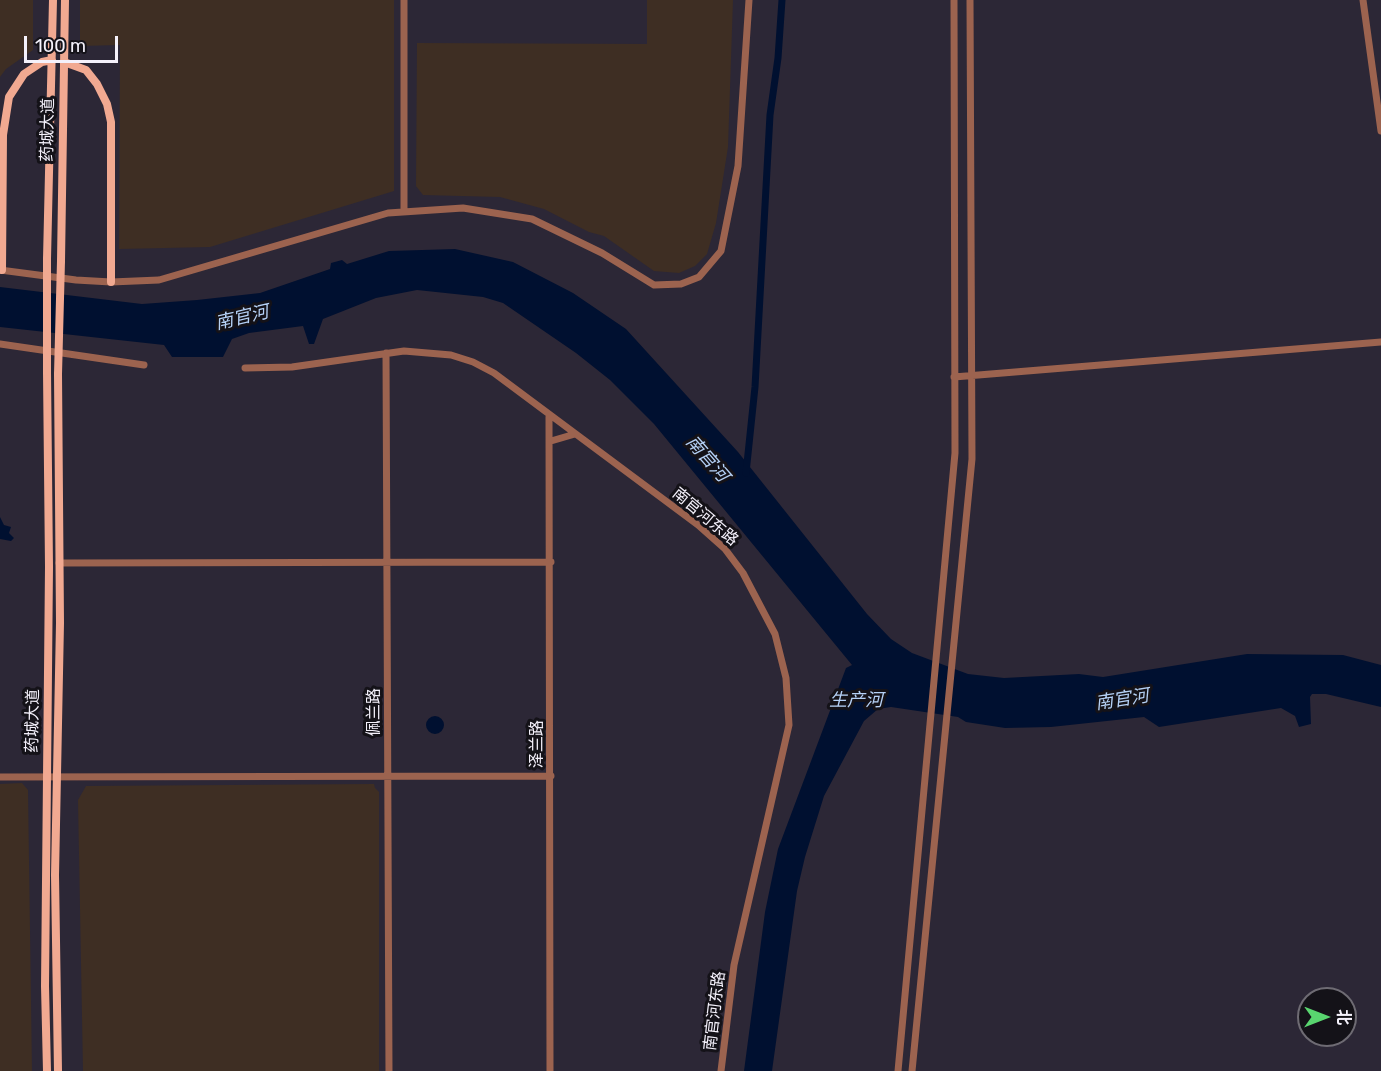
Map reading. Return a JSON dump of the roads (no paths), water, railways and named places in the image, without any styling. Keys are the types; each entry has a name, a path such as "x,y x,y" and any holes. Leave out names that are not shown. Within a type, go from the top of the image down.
{"main road":[{"name":"药城大道","path":"47,1071 49,567 47,259 53,0"},
{"name":"药城大道","path":"57,1071 55,874 58,777 58,374 65,0"},
{"path":"1,270 3,135 7,106 12,91 24,74 42,62 52,60"},
{"path":"64,62 86,70 98,84 107,104 111,122 111,282"}],"street":[{"path":"404,0 404,211"},
{"path":"1,270 76,280 111,282 159,280 388,213 463,208 532,219 602,253 654,285 681,285 699,277 721,251 738,166 749,0"},
{"path":"898,1071 955,453 954,0"},
{"path":"912,1071 972,459 970,0"},
{"path":"1363,0 1381,130"},
{"path":"954,377 1381,342"},
{"path":"0,345 144,365"},
{"name":"南官河东路","path":"245,368 292,367 386,353 427,352 451,355 473,362 494,373 549,417 698,525 725,549 754,592 775,634 782,657 789,703 787,742 734,965 721,1071"},
{"name":"佩兰路","path":"386,353 389,1071"},
{"name":"泽兰路","path":"549,417 551,441 550,1071"},
{"path":"551,441 575,434"},
{"path":"59,563 551,562"},
{"path":"0,777 550,776"}],"water":[{"path":"455,249 513,262 573,293 626,329 738,452 867,614 891,639 912,653 968,674 1004,678 1079,674 1103,677 1247,654 1343,655 1381,665 1381,707 1326,694 1312,694 1310,697 1311,724 1299,727 1295,716 1281,708 1159,727 1144,717 1051,727 1005,728 966,722 958,717 891,707 878,709 864,721 824,796 805,857 797,891 772,1071 744,1071 765,912 778,849 846,668 852,665 654,424 610,380 576,353 503,303 483,297 417,290 376,298 323,319 314,344 309,344 303,326 249,333 232,339 223,357 172,357 164,345 0,327 0,287 142,304 197,300 260,293 330,269 331,263 342,260 347,264 389,251"},
{"path":"0,517 4,525 11,527 9,533 14,538 11,541 0,539"},
{"path":"435,716 441,719 444,725 441,731 435,734 429,731 426,725 429,719"}],"waterway":[{"path":"746,473 755,387 770,115 778,58 782,0"}],"water label":[{"name":"南官河","path":"242,318"},
{"name":"南官河","path":"707,459"},
{"name":"南官河","path":"1122,700"},
{"name":"生产河","path":"856,701"}]}
